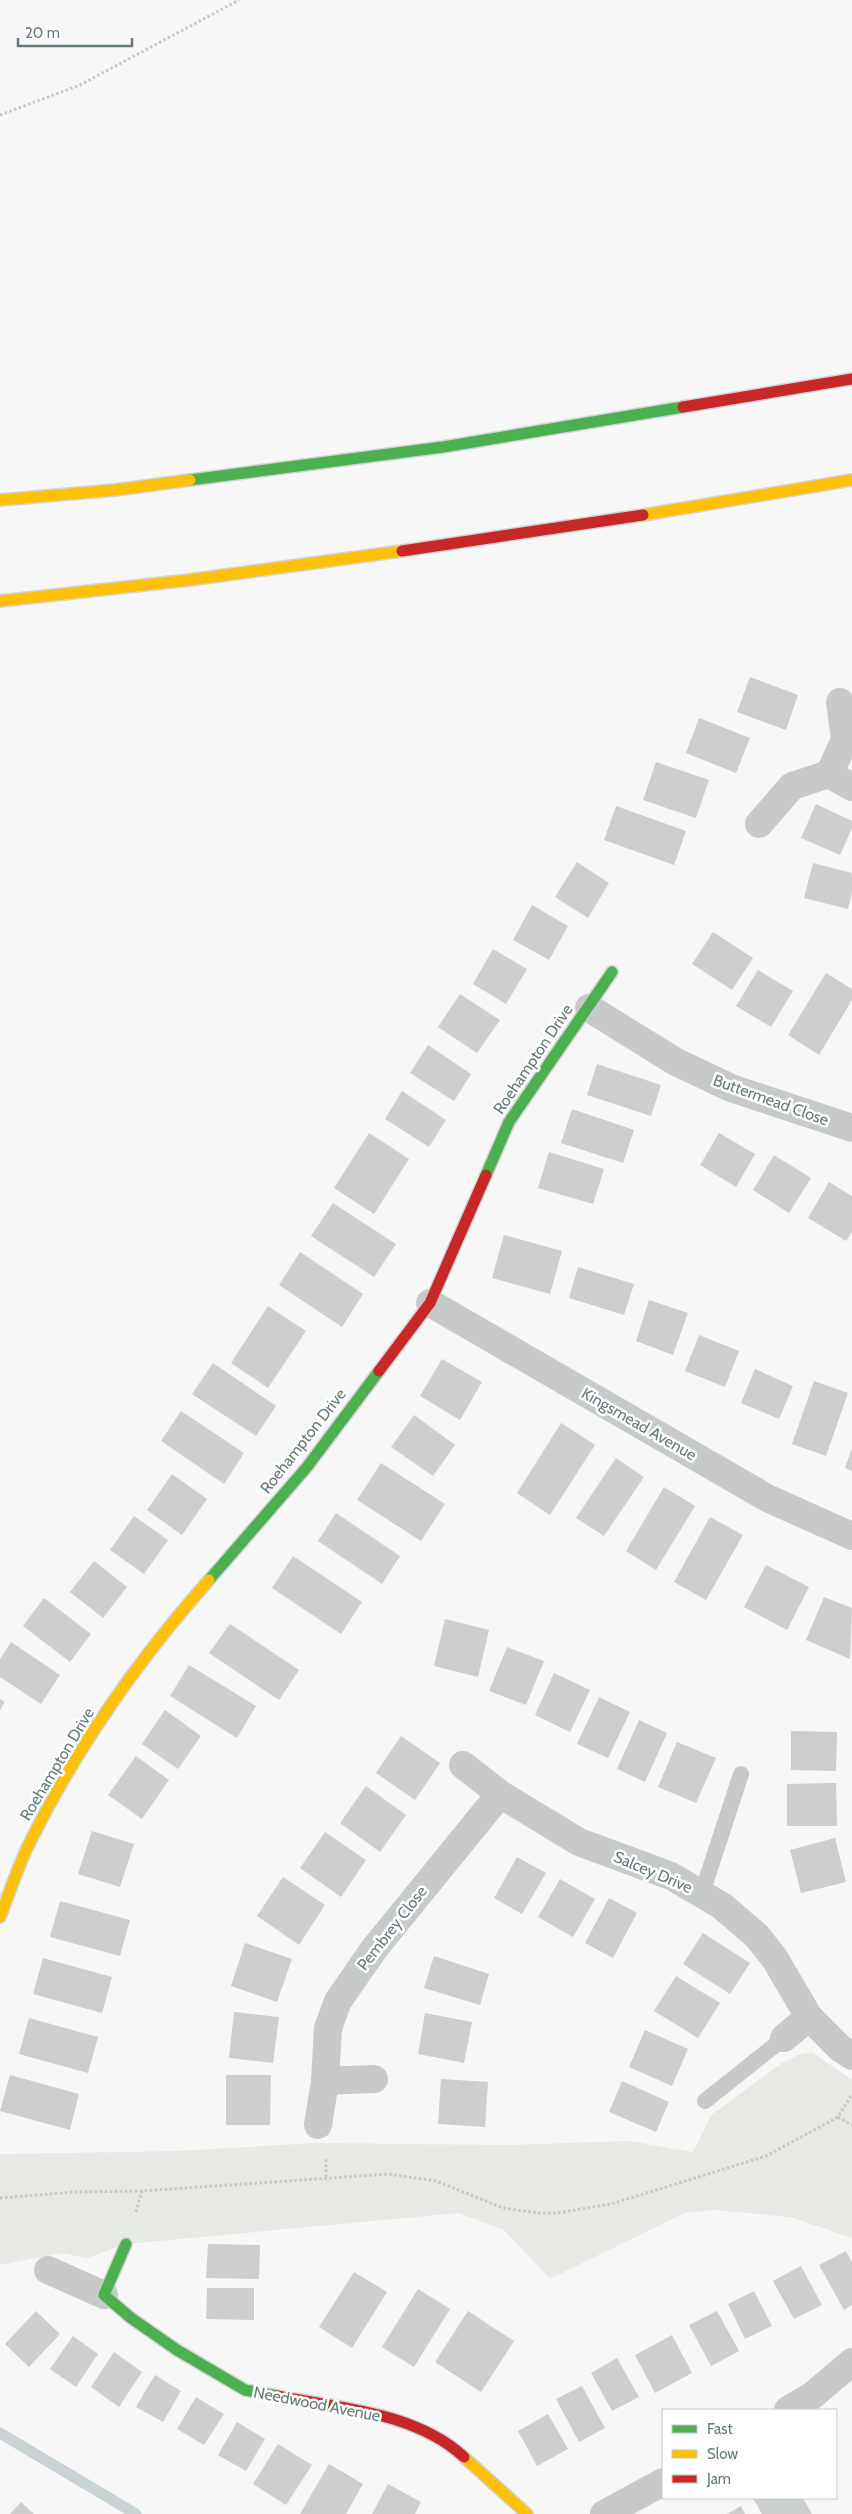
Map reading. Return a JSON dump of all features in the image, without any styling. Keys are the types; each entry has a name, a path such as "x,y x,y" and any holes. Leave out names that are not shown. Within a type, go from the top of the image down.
{"main road":[{"path":"0,500 114,490 443,447 852,379"},
{"path":"0,601 189,580 365,556 718,504 852,480"},
{"name":"Roehampton Drive","path":"0,1917 28,1847 89,1736 183,1609 307,1467 430,1303 509,1122 612,972"},
{"path":"104,2295 126,2244"},
{"name":"Needwood Avenue","path":"104,2295 131,2318 177,2350 245,2390 405,2422 456,2449 527,2514"}],"street":[{"path":"759,824 792,786 841,780 845,740 840,702"},
{"name":"Buttermead Close","path":"589,1008 676,1062 732,1088 852,1128"},
{"name":"Kingsmead Avenue","path":"430,1303 766,1498 852,1536"},
{"name":"Salcey Drive","path":"463,1765 500,1794 579,1842 671,1876 722,1906 757,1936 775,1959 809,2017 840,2048 852,2056"},
{"name":"Pembrey Close","path":"318,2125 325,2081 328,2028 338,2001 374,1949 500,1794"},
{"path":"784,2038 809,2017"},
{"path":"325,2081 374,2080"},
{"name":"Needwood Avenue","path":"48,2270 104,2295"},
{"path":"790,2409 813,2395 852,2362"},
{"path":"604,2514 662,2483"}],"lane":[{"path":"702,1893 741,1774"},
{"path":"705,2101 784,2038"}],"path":[{"path":"0,115 80,85 239,0"},
{"path":"0,2198 74,2192 142,2191 390,2174 436,2181 503,2208 538,2213 557,2212 611,2204 766,2156 838,2117 852,2094"},
{"path":"838,2117 852,2124"}],"shaded area":[{"path":"812,2052 852,2080 852,2238 790,2217 714,2210 684,2213 550,2279 504,2230 459,2213 126,2244 87,2258 62,2253 0,2265 0,2154 180,2151 313,2143 513,2145 629,2141 693,2152 711,2115 782,2063 798,2055"}],"building":[{"path":"750,677 798,695 786,730 737,712"},
{"path":"699,718 750,738 736,773 686,753"},
{"path":"656,762 709,780 696,818 643,800"},
{"path":"816,804 852,821 852,828 840,855 801,838"},
{"path":"616,806 686,831 674,865 604,840"},
{"path":"577,862 609,883 588,918 555,897"},
{"path":"813,863 852,873 852,892 848,909 804,898"},
{"path":"532,905 568,926 549,960 513,940"},
{"path":"713,932 753,958 732,990 692,964"},
{"path":"493,949 527,969 506,1004 473,984"},
{"path":"758,970 793,991 771,1027 736,1006"},
{"path":"826,973 852,989 852,1000 819,1055 788,1035"},
{"path":"460,994 500,1020 477,1053 438,1027"},
{"path":"428,1045 471,1074 454,1101 410,1073"},
{"path":"597,1064 661,1085 651,1116 587,1095"},
{"path":"402,1091 446,1120 429,1147 385,1119"},
{"path":"572,1109 634,1130 623,1163 561,1143"},
{"path":"369,1133 409,1159 374,1214 334,1188"},
{"path":"719,1133 755,1154 736,1187 700,1165"},
{"path":"549,1152 604,1169 593,1204 538,1188"},
{"path":"774,1155 811,1178 789,1213 753,1190"},
{"path":"829,1182 852,1196 852,1232 846,1241 808,1218"},
{"path":"333,1203 396,1244 374,1277 311,1236"},
{"path":"504,1235 562,1251 550,1294 492,1278"},
{"path":"300,1252 363,1294 342,1327 279,1285"},
{"path":"578,1267 634,1284 624,1315 569,1298"},
{"path":"649,1300 688,1313 673,1355 636,1341"},
{"path":"268,1306 306,1331 268,1388 231,1363"},
{"path":"699,1335 739,1351 725,1387 685,1371"},
{"path":"442,1359 482,1382 460,1420 420,1396"},
{"path":"213,1363 276,1406 256,1436 192,1394"},
{"path":"755,1369 793,1386 779,1419 741,1403"},
{"path":"814,1381 848,1393 826,1456 792,1444"},
{"path":"181,1411 244,1453 224,1484 161,1441"},
{"path":"414,1415 455,1445 433,1476 391,1447"},
{"path":"561,1423 595,1445 550,1515 517,1493"},
{"path":"852,1448 852,1471 845,1468"},
{"path":"616,1458 644,1477 604,1536 576,1518"},
{"path":"381,1463 445,1504 421,1541 357,1500"},
{"path":"172,1474 207,1499 182,1535 147,1510"},
{"path":"664,1487 695,1506 656,1570 626,1551"},
{"path":"336,1513 400,1556 382,1584 318,1541"},
{"path":"134,1516 168,1540 144,1574 110,1550"},
{"path":"710,1517 743,1535 706,1600 674,1582"},
{"path":"293,1556 362,1602 341,1634 272,1588"},
{"path":"94,1561 127,1587 103,1618 70,1592"},
{"path":"766,1565 809,1587 787,1630 744,1607"},
{"path":"824,1597 852,1608 850,1659 806,1640"},
{"path":"44,1598 91,1634 70,1662 23,1626"},
{"path":"445,1619 489,1630 478,1677 434,1666"},
{"path":"230,1624 299,1670 279,1700 209,1653"},
{"path":"11,1642 60,1675 41,1704 0,1677 0,1659"},
{"path":"507,1647 544,1661 526,1705 489,1691"},
{"path":"189,1665 256,1706 237,1738 170,1696"},
{"path":"554,1673 590,1690 570,1732 535,1715"},
{"path":"599,1697 630,1712 608,1758 577,1744"},
{"path":"0,1699 5,1702 0,1710"},
{"path":"165,1710 201,1736 178,1769 142,1744"},
{"path":"639,1720 667,1733 645,1782 617,1769"},
{"path":"791,1731 837,1732 836,1771 791,1770"},
{"path":"401,1736 440,1763 415,1800 376,1773"},
{"path":"677,1742 716,1758 696,1803 658,1787"},
{"path":"136,1756 169,1780 142,1819 108,1795"},
{"path":"836,1783 837,1826 787,1826 787,1784"},
{"path":"366,1786 406,1815 380,1852 340,1823"},
{"path":"92,1831 134,1844 120,1887 78,1874"},
{"path":"325,1832 366,1860 341,1897 300,1868"},
{"path":"835,1838 846,1882 801,1893 790,1850"},
{"path":"517,1857 546,1873 522,1914 494,1898"},
{"path":"283,1877 325,1905 299,1945 257,1916"},
{"path":"560,1879 595,1899 573,1937 538,1917"},
{"path":"609,1898 637,1913 613,1958 585,1943"},
{"path":"60,1901 130,1920 120,1956 50,1937"},
{"path":"703,1933 750,1963 730,1994 683,1964"},
{"path":"245,1943 292,1959 277,2002 231,1986"},
{"path":"434,1956 489,1974 480,2005 424,1988"},
{"path":"43,1958 112,1977 102,2013 33,1994"},
{"path":"676,1976 720,2003 698,2038 654,2011"},
{"path":"234,2012 279,2017 273,2063 229,2058"},
{"path":"425,2013 472,2022 464,2063 418,2054"},
{"path":"29,2018 98,2037 88,2073 19,2054"},
{"path":"645,2030 688,2049 672,2086 629,2067"},
{"path":"10,2075 79,2094 70,2130 0,2111"},
{"path":"226,2075 271,2075 270,2125 226,2125"},
{"path":"441,2079 488,2082 485,2127 438,2124"},
{"path":"622,2081 669,2102 656,2132 609,2112"},
{"path":"208,2244 260,2245 259,2279 206,2278"},
{"path":"846,2251 852,2262 852,2305 844,2310 819,2265"},
{"path":"801,2266 822,2305 794,2319 773,2281"},
{"path":"354,2272 387,2292 352,2348 319,2327"},
{"path":"207,2288 254,2288 254,2320 206,2319"},
{"path":"418,2289 450,2309 414,2367 382,2347"},
{"path":"754,2291 772,2326 745,2339 728,2304"},
{"path":"36,2311 60,2334 29,2367 5,2344"},
{"path":"468,2311 514,2341 481,2392 435,2362"},
{"path":"717,2311 739,2351 711,2366 689,2325"},
{"path":"672,2335 692,2373 655,2393 635,2355"},
{"path":"73,2336 98,2354 76,2387 50,2369"},
{"path":"114,2352 142,2372 119,2407 91,2387"},
{"path":"617,2358 639,2397 612,2411 591,2373"},
{"path":"155,2375 181,2391 163,2422 136,2407"},
{"path":"582,2386 605,2428 579,2442 556,2399"},
{"path":"196,2397 224,2414 204,2445 177,2429"},
{"path":"548,2414 568,2449 537,2466 518,2431"},
{"path":"237,2422 265,2439 246,2471 218,2455"},
{"path":"278,2444 312,2465 286,2505 253,2484"},
{"path":"329,2464 363,2484 346,2514 300,2514"},
{"path":"388,2484 421,2502 415,2514 372,2514"},
{"path":"754,2499 804,2499 812,2514 762,2514"},
{"path":"21,2502 34,2514 10,2514"},
{"path":"741,2506 745,2514 727,2514"}],"waterway":[{"path":"0,2433 136,2514"}],"traffic: fast":[{"path":"190,480 443,447 683,407"},
{"path":"486,1175 509,1122 612,972"},
{"path":"209,1580 307,1467 379,1371"},
{"path":"126,2244 104,2295 131,2318 177,2350 245,2390 277,2396"}],"traffic: slow":[{"path":"0,500 115,490 190,480"},
{"path":"643,515 852,480"},
{"path":"0,601 189,580 402,551"},
{"path":"0,1917 28,1846 46,1810 87,1741 157,1642 209,1580"},
{"path":"464,2457 527,2514"}],"traffic: jam":[{"path":"683,407 852,379"},
{"path":"402,551 643,515"},
{"path":"379,1371 430,1303 486,1175"},
{"path":"277,2396 375,2414 400,2421 423,2430 444,2442 464,2457"}]}
